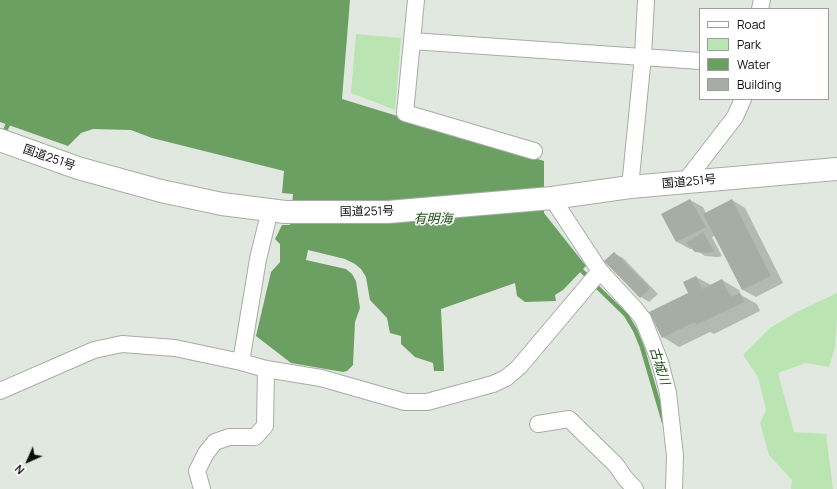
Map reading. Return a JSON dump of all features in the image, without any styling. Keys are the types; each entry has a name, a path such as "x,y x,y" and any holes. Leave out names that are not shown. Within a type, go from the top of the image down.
{"highway":[{"name":"国道251号","path":"0,140 78,168 160,191 222,204 278,211 388,212 542,199 630,187 837,169"}],"street":[{"path":"416,0 405,113 534,151"},
{"path":"630,187 643,56 646,0"},
{"path":"412,41 699,61"},
{"path":"684,183 735,117 743,100"},
{"path":"542,199 596,277 635,309 643,319 660,362 668,393 674,448 674,489"},
{"path":"241,362 258,259 278,211"},
{"path":"0,391 94,350 122,344 175,348 266,369 321,378 405,402 427,402 493,384 506,378 519,367 596,277"},
{"path":"202,489 197,471 206,453 215,442 229,437 255,437 265,426 266,369"},
{"path":"538,424 569,418 616,465 635,489"}],"green space":[{"path":"356,34 401,38 395,110 351,93"},
{"path":"837,293 835,348 829,367 806,363 778,373 794,432 826,434 833,489 791,489 792,480 769,455 760,423 766,410 758,377 743,355 770,328 797,312"}],"water":[{"name":"有明海","path":"0,0 350,0 342,99 544,161 544,213 586,266 563,290 555,295 556,301 525,302 517,296 515,283 441,309 444,371 434,371 433,363 415,357 401,344 401,336 390,333 387,318 370,300 366,277 361,269 345,259 308,250 306,260 346,269 352,274 356,281 360,308 355,322 353,365 347,371 343,372 291,363 256,336 271,272 280,262 280,244 275,239 282,225 290,225 293,194 282,193 284,171 152,138 131,130 93,129 81,133 68,146 0,122"}],"building":[{"path":"690,199 706,227 676,242 661,214"},
{"path":"732,199 771,276 742,290 703,214"},
{"path":"703,232 714,251 708,253 695,252 686,243"},
{"path":"614,252 650,288 640,298 604,261"},
{"path":"696,276 702,289 722,279 731,297 740,293 744,302 696,325 695,322 662,338 649,312 688,293 683,282"}],"waterway":[{"path":"3,135 10,120"},
{"name":"古城川","path":"580,269 589,278"},
{"name":"古城川","path":"594,284 626,315 635,330 642,347 664,422"}]}
